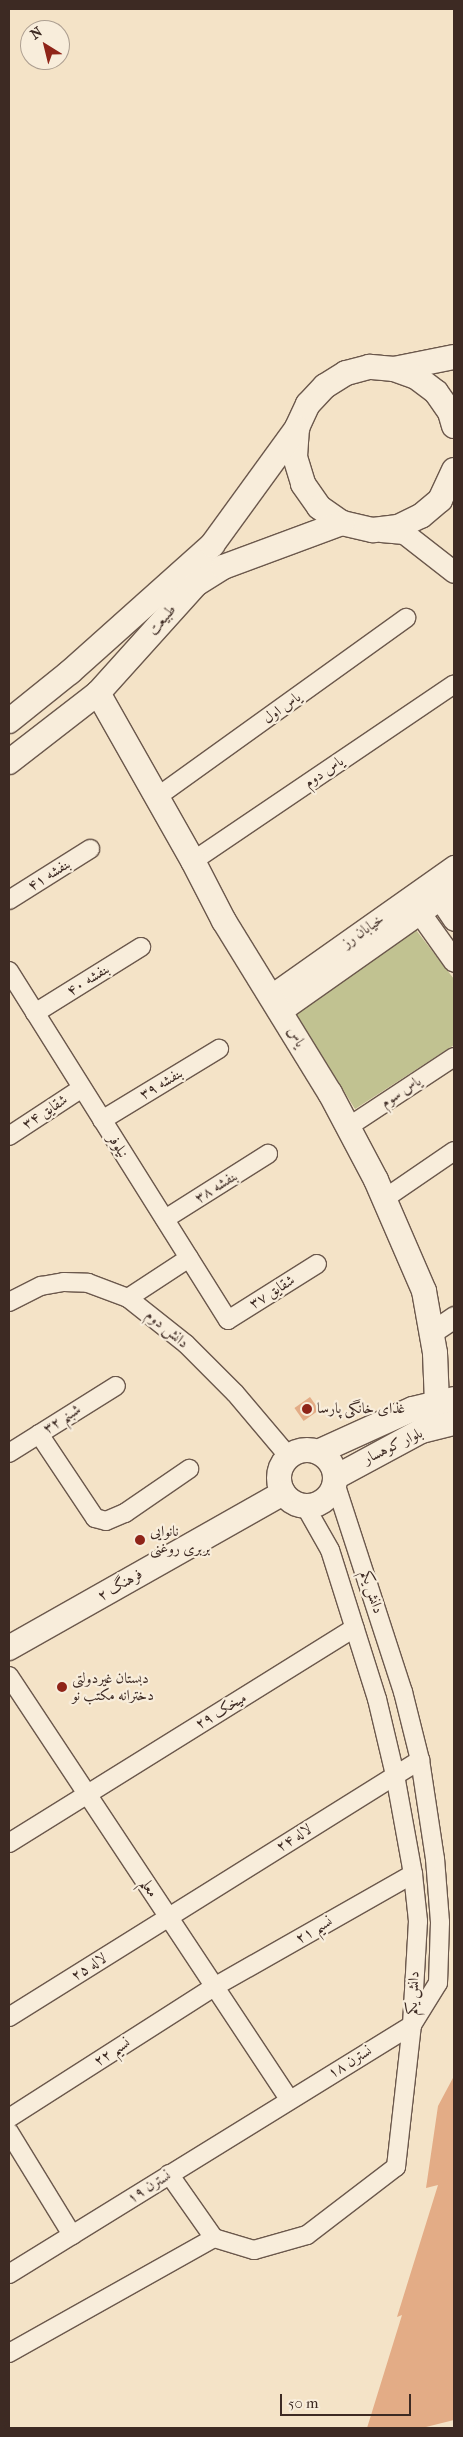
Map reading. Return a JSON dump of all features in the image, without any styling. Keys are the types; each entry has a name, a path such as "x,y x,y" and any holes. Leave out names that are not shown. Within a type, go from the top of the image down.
{"main road":[{"path":"394,369 454,357"},
{"path":"454,426 450,412 436,392 416,377 394,369 369,367 346,373 325,386 308,404 298,428 295,457 303,484 319,507 342,523 373,530 398,527 421,516 440,500 454,470"},
{"name":"طبیعت","path":"9,721 70,672 212,545 298,428"},
{"name":"طبیعت","path":"9,762 98,693 196,584 223,567 342,523"},
{"name":"یاس","path":"98,693 193,860 224,921 276,1003 348,1127 384,1199 424,1291 446,1400"},
{"name":"بلوار کوهسار","path":"318,1452 413,1409 446,1400"},
{"name":"بلوار کوهسار","path":"336,1480 421,1431 454,1423"},
{"path":"303,1450 318,1452 331,1462 336,1480 328,1498 305,1506 289,1500 283,1493 280,1470 289,1457 303,1450"},
{"name":"فرهنگ ۲","path":"9,1648 283,1493"}],"street":[{"path":"373,530 404,533 454,572"},
{"name":"یاس اول","path":"157,797 406,618"},
{"name":"یاس دوم","path":"193,860 454,684"},
{"name":"بنفشه ۴۱","path":"9,900 90,849"},
{"name":"خیابان رز","path":"276,1003 415,906 441,891 454,866"},
{"path":"441,891 454,920"},
{"path":"415,906 454,961"},
{"name":"بنفشه ۴۰","path":"35,1014 141,946"},
{"name":"نیلوفر","path":"10,978 35,1014 228,1320"},
{"name":"بنفشه ۳۹","path":"102,1120 220,1049"},
{"name":"یاس سوم","path":"348,1127 454,1057"},
{"name":"شقایق ۳۴","path":"9,1136 82,1088"},
{"path":"384,1199 454,1150"},
{"name":"بنفشه ۳۸","path":"165,1219 268,1154"},
{"path":"128,1298 189,1258"},
{"name":"شقایق ۳۷","path":"228,1320 317,1264"},
{"name":"دانش دوم","path":"9,1302 41,1286 64,1282 88,1283 128,1298 186,1344 235,1393 289,1457"},
{"path":"432,1332 454,1316"},
{"name":"شبنم ۳۲","path":"9,1453 116,1386"},
{"path":"39,1434 95,1518 106,1521 125,1513 188,1469"},
{"name":"دانش یکم","path":"336,1480 403,1692 420,1760 434,1859 440,1922 438,1983 412,2025"},
{"name":"دانش یکم","path":"305,1506 330,1550 355,1628 395,1774 413,1874 418,1921 412,2025"},
{"name":"میخک ۲۹","path":"9,1843 86,1793 355,1628"},
{"name":"معلم","path":"9,1676 289,2099"},
{"name":"لاله ۲۴","path":"168,1917 420,1760"},
{"name":"نسیم ۲۱","path":"214,1987 413,1874"},
{"name":"لاله ۲۵","path":"9,2017 168,1917"},
{"name":"نسیم ۲۲","path":"9,2118 214,1987"},
{"path":"169,2174 214,2238 254,2250 307,2235 396,2168 412,2025"},
{"name":"نسترن ۱۸","path":"289,2099 412,2025"},
{"name":"نسترن ۱۹","path":"9,2274 289,2099"},
{"path":"9,2132 72,2235"},
{"path":"9,2353 214,2238"}],"green space":[{"path":"416,930 454,979 454,1045 355,1109 295,1012"}],"building":[{"name":"غذای خانگی پارسا","path":"310,1397 319,1410 304,1421 294,1408"},
{"path":"454,2076 454,2420 422,2428 367,2428 402,2315 397,2317 438,2185 426,2188 438,2106"}],"place":[{"name":"غذای خانگی پارسا","path":"307,1409"},
{"name":"نانوایی بربری روغنی","path":"140,1540"},
{"name":"دبستان غیردولتی دخترانه مکتب نو","path":"62,1687"}]}
